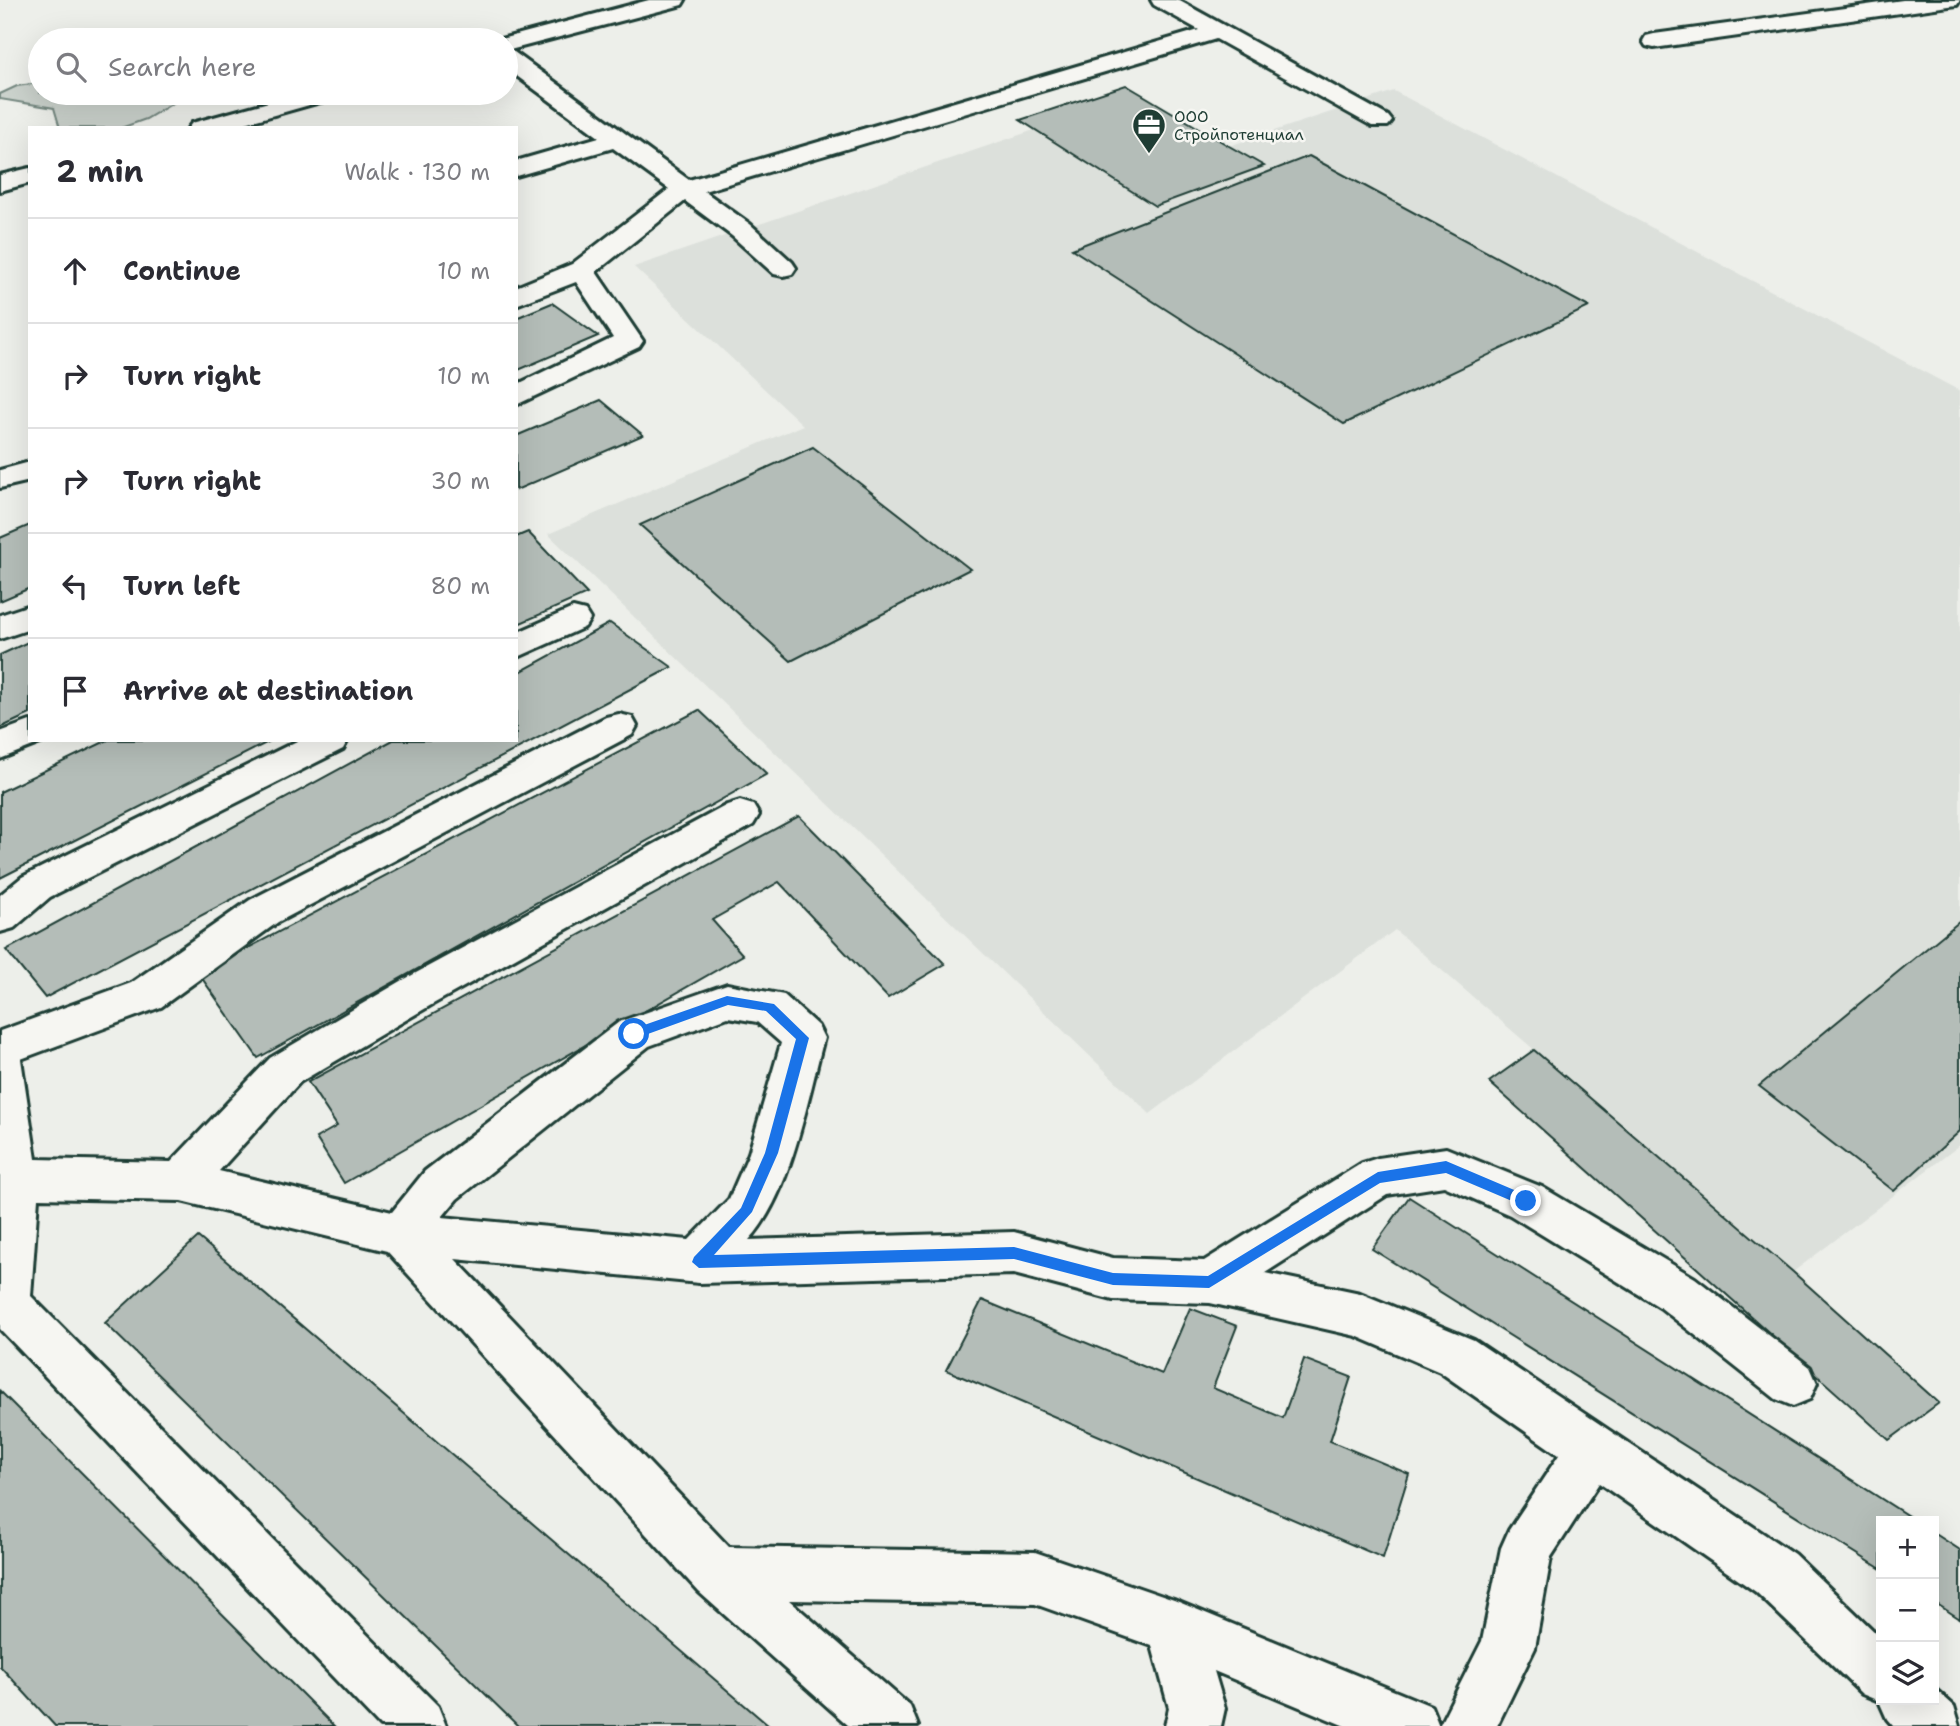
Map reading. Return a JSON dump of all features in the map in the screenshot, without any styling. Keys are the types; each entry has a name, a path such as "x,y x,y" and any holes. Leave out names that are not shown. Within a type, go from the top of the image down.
{"main road":[{"path":"518,41 674,0"},
{"path":"1162,0 1380,121"},
{"path":"1654,41 1949,0"},
{"path":"518,296 581,270 685,189 1218,31"},
{"path":"518,66 741,230 783,268"},
{"path":"207,126 283,105"},
{"path":"518,168 617,139"},
{"path":"0,183 28,176"},
{"path":"518,395 629,341 581,270"},
{"path":"0,479 28,472"},
{"path":"0,628 28,617"},
{"path":"518,646 573,619"},
{"path":"0,1049 146,995 264,911 619,726"},
{"path":"0,746 28,734"},
{"path":"0,917 36,887 326,742"},
{"path":"181,1182 285,1070 418,992 740,815"},
{"path":"401,1234 441,1185 634,1034 727,1000 769,1007 803,1038 771,1153 746,1212 699,1262"},
{"path":"0,1059 17,1178 7,1304 418,1726"},
{"path":"1209,1282 1378,1177 1446,1167 1526,1201 1678,1293 1793,1383"},
{"path":"17,1178 181,1182 401,1234 699,1262 1014,1253 1113,1279 1209,1282 1360,1315 1457,1356 1775,1573 1876,1670"},
{"path":"401,1234 718,1573 890,1726"},
{"path":"1467,1726 1508,1648 1527,1548 1593,1448"},
{"path":"718,1573 1035,1578 1174,1627 1410,1726"},
{"path":"1174,1627 1197,1708 1194,1726"},
{"path":"1911,1705 1934,1726"}],"shaded area":[{"path":"28,85 28,104 0,99 0,94 17,86"},
{"path":"1126,85 1229,146 1394,91 1960,391 1960,1145 1793,1272 1395,930 1150,1114 548,534 803,425 634,267 1034,130 1020,120"},
{"path":"36,105 170,105 146,119 127,126 59,126 54,108"}],"building":[{"path":"1126,85 1264,166 1155,206 1020,120"},
{"path":"1309,156 1589,307 1344,424 1072,249"},
{"path":"552,303 598,336 518,370 518,317"},
{"path":"601,400 643,435 518,489 518,435"},
{"path":"813,447 970,569 791,661 640,525"},
{"path":"28,526 28,589 0,601 0,538"},
{"path":"528,532 587,594 518,624 518,536"},
{"path":"610,623 672,667 45,998 6,950 389,742 518,742 518,673"},
{"path":"28,642 28,715 0,728 0,655"},
{"path":"699,710 767,774 258,1058 199,974"},
{"path":"104,742 268,742 0,878 0,792"},
{"path":"799,816 945,964 888,998 779,882 712,920 743,955 344,1183 316,1138 337,1126 308,1082"},
{"path":"1960,921 1960,1131 1894,1191 1759,1086"},
{"path":"1534,1050 1793,1272 1939,1403 1889,1440 1489,1082"},
{"path":"1409,1197 1908,1516 1876,1516 1876,1566 1372,1249"},
{"path":"198,1237 769,1726 518,1726 105,1323"},
{"path":"982,1300 1162,1374 1190,1308 1237,1326 1213,1388 1283,1418 1304,1359 1351,1377 1330,1441 1409,1474 1383,1558 946,1370"},
{"path":"0,1391 334,1726 55,1726 0,1666"},
{"path":"1939,1536 1960,1550 1960,1619 1939,1605"}],"place":[{"name":"ООО Стройпотенциал","path":"1149,155"}],"route":[{"path":"634,1034 727,1000 769,1007 803,1038 771,1153 746,1212 699,1262 1014,1253 1113,1279 1209,1282 1378,1177 1446,1167 1526,1201"}]}
